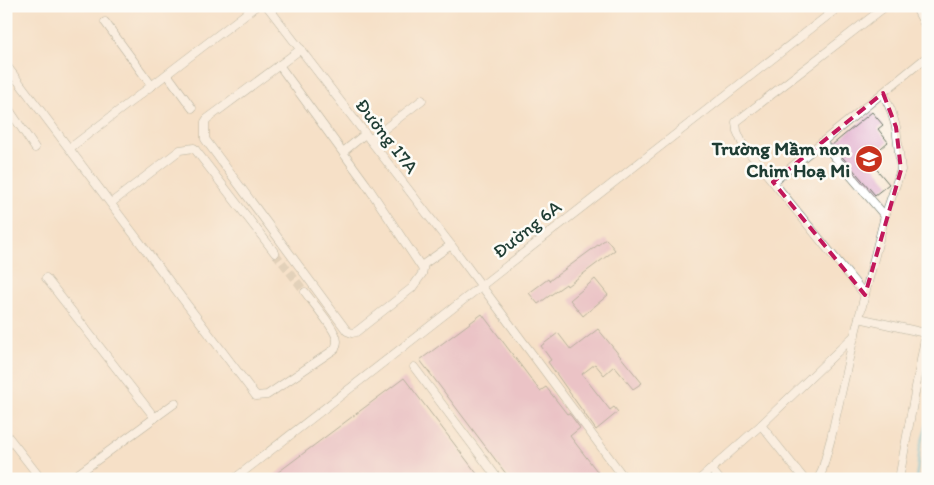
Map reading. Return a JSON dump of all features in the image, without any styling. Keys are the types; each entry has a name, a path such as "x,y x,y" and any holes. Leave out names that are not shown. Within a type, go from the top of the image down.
{"street":[{"path":"70,148 256,6"},
{"name":"Đường 17A","path":"268,6 451,245 624,479"},
{"name":"Đường 6A","path":"234,479 840,6"},
{"path":"865,295 742,145 736,122 886,6"},
{"path":"915,6 928,31"},
{"path":"105,22 152,86"},
{"path":"301,49 206,119 205,139 347,331 356,332 412,288 422,274 424,264 451,245"},
{"path":"773,182 928,56"},
{"path":"6,65 256,396 267,395 335,349 337,338 332,328 305,292"},
{"path":"279,65 343,152 422,268"},
{"path":"167,74 192,108"},
{"path":"818,479 831,438 885,216 901,170 896,127 892,110 883,93"},
{"path":"343,152 422,100"},
{"path":"6,105 36,148"},
{"path":"822,142 885,216"},
{"path":"111,203 180,150 194,148 276,253"},
{"path":"46,278 155,418"},
{"path":"859,318 925,332"},
{"path":"898,479 928,322"},
{"path":"700,479 712,470 855,335"},
{"path":"414,367 498,479"},
{"path":"71,479 175,403"},
{"path":"761,424 804,479"},
{"path":"6,434 41,479"},
{"path":"712,470 719,479"}],"highlighted area":[{"path":"883,93 896,127 901,170 865,295 773,182"}],"building":[{"path":"872,112 883,125 878,129 888,142 868,159 889,184 875,195 832,145"},
{"path":"606,239 615,250 567,286 566,284 538,304 529,293 548,279 549,281"},
{"path":"595,279 608,295 583,316 570,300"},
{"path":"482,314 540,391 546,387 580,428 570,436 603,479 510,479 420,360"},
{"path":"598,329 642,383 633,389 614,366 604,375 595,364 582,374 610,410 614,407 618,412 596,430 548,362 551,360 541,346 558,333 571,350"},
{"path":"404,378 481,479 269,479"}],"waterway":[{"path":"916,479 920,447 928,421"}],"tunnel":[{"path":"275,253 305,292"}],"place":[{"name":"Trường Mầm non Chim Hoạ Mi","path":"869,159"}]}
